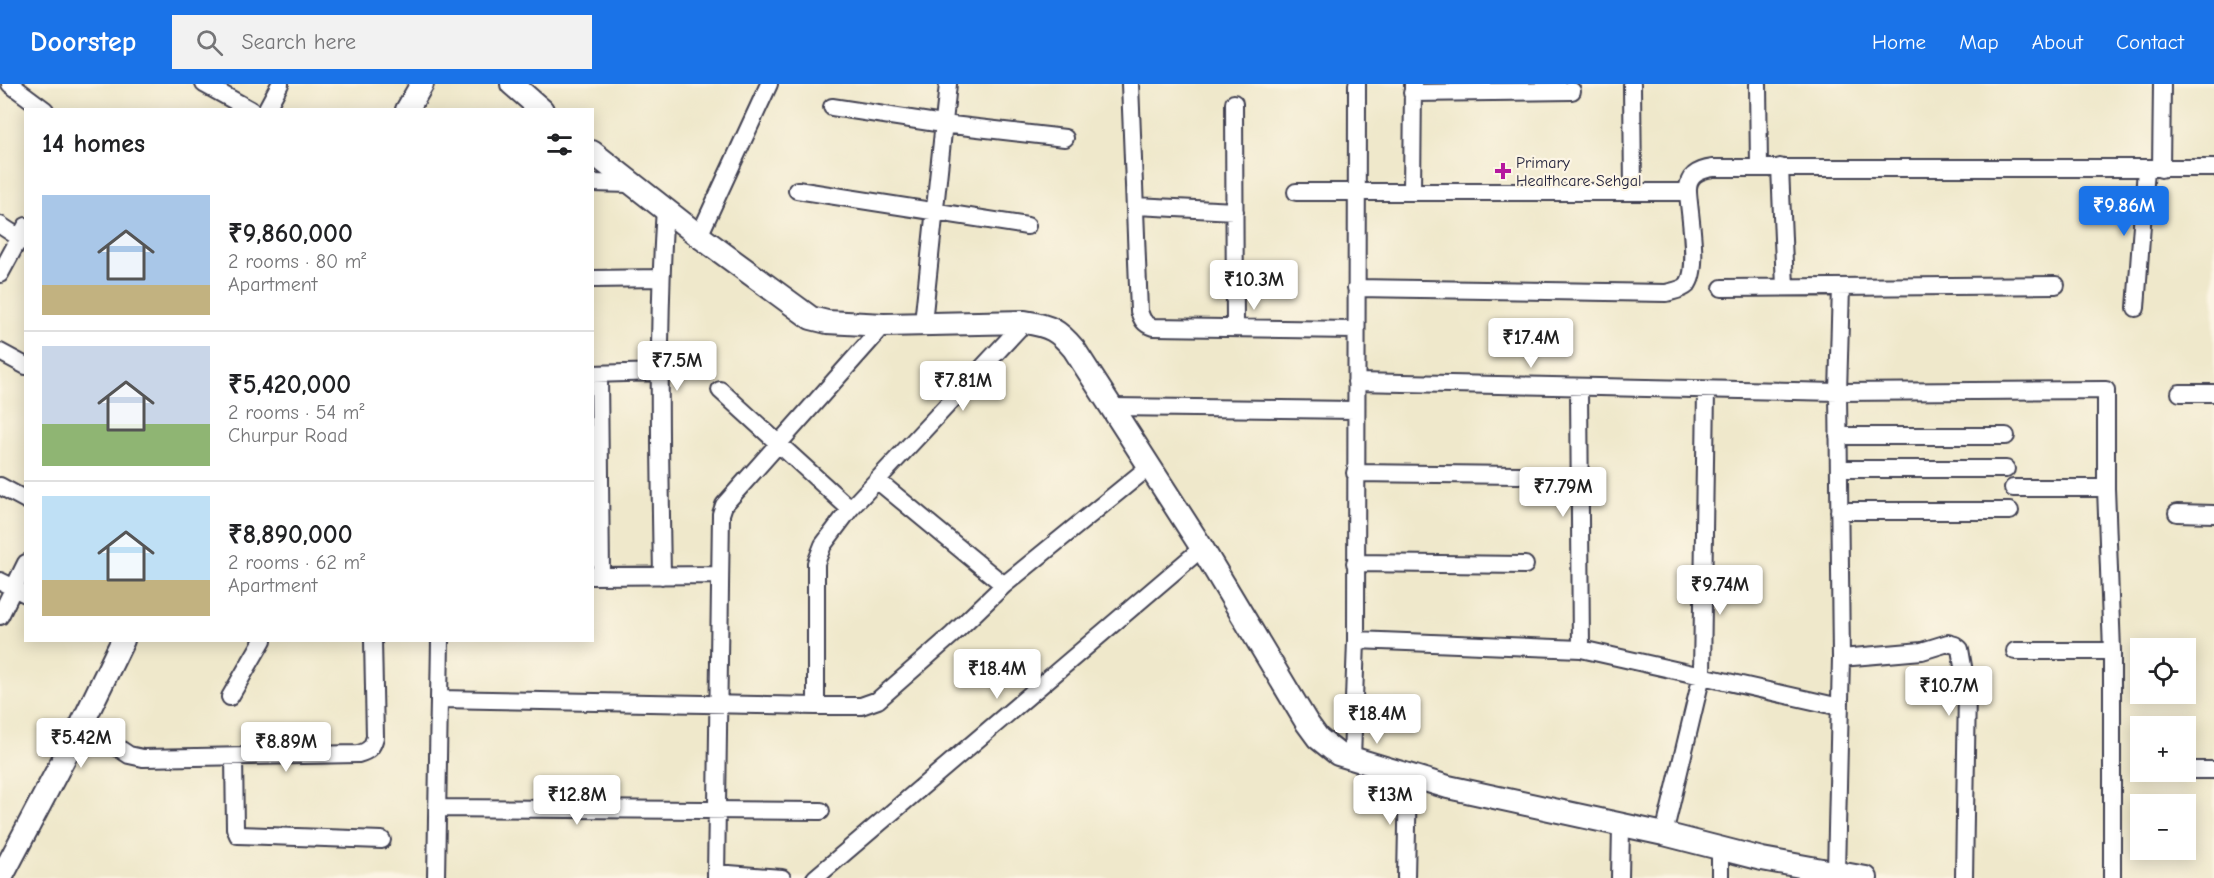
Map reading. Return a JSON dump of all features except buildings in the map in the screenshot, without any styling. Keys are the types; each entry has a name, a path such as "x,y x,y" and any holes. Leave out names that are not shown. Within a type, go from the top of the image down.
{"street":[{"path":"10,84 42,108"},
{"path":"204,84 247,108"},
{"path":"267,108 279,84"},
{"path":"408,108 422,84"},
{"path":"512,84 540,108"},
{"path":"699,236 770,84"},
{"path":"923,323 948,84"},
{"path":"1130,84 1139,311 1146,324 1153,327 1355,330"},
{"path":"1352,759 1356,640 1357,84"},
{"path":"1632,84 1633,192"},
{"path":"1758,84 1760,166"},
{"path":"2136,308 2154,169 2162,84"},
{"path":"1412,192 1412,88 1572,91"},
{"path":"1234,103 1235,328"},
{"path":"832,107 943,124 1065,138"},
{"path":"594,154 699,236 812,318 827,322 884,325 1025,322 1057,331 1065,338 1150,466 1318,738 1338,754 1448,787 1664,834 1805,872 1836,872 1866,878"},
{"path":"1356,288 1666,293 1679,290 1686,286 1692,278 1688,184 1700,170 1760,166 2214,168"},
{"path":"1780,167 1785,287"},
{"path":"594,183 631,184"},
{"path":"796,190 1027,226"},
{"path":"1296,192 1688,192"},
{"path":"1136,206 1235,211"},
{"path":"662,576 659,372 660,278 665,208"},
{"path":"0,225 23,236 0,274"},
{"path":"594,279 660,278"},
{"path":"1722,288 2056,285"},
{"path":"1836,872 1840,707 1838,392 1841,286"},
{"path":"816,706 816,563 823,545 850,509 1025,322"},
{"path":"782,878 716,875 719,521 722,510 884,325"},
{"path":"0,352 24,365"},
{"path":"659,372 596,374 597,576 720,575"},
{"path":"1356,382 1838,392 2106,390 2106,488 2112,651 2112,878"},
{"path":"1579,388 1581,649"},
{"path":"720,390 850,509"},
{"path":"1664,834 1702,675 1706,390"},
{"path":"2180,393 2214,393"},
{"path":"1111,407 1355,410"},
{"path":"1838,436 2006,436"},
{"path":"440,699 816,706 861,706 873,703 952,635 1004,585 1150,466"},
{"path":"1839,469 2006,469"},
{"path":"1355,473 1520,475"},
{"path":"878,481 1004,585"},
{"path":"0,486 24,499"},
{"path":"2013,488 2106,488"},
{"path":"1839,511 2010,511"},
{"path":"2177,513 2214,514"},
{"path":"815,878 1202,548"},
{"path":"1355,563 1525,565"},
{"path":"0,616 24,567"},
{"path":"1356,640 1581,649 1840,707"},
{"path":"1,878 82,724 122,642"},
{"path":"230,697 262,642"},
{"path":"82,724 129,755 136,757 234,757 366,752 371,748 375,737 373,642"},
{"path":"436,878 440,642"},
{"path":"1840,658 1922,651 1948,643 1960,649 1967,690 1964,878"},
{"path":"2015,651 2112,651"},
{"path":"234,757 235,828 238,835 382,840"},
{"path":"2196,770 2214,770"},
{"path":"1406,878 1408,775"},
{"path":"437,808 821,810"},
{"path":"1620,878 1621,826"},
{"path":"1720,848 1720,878"}],"place":[{"name":"Primary Healthcare Sehgal","path":"1503,171"}]}
